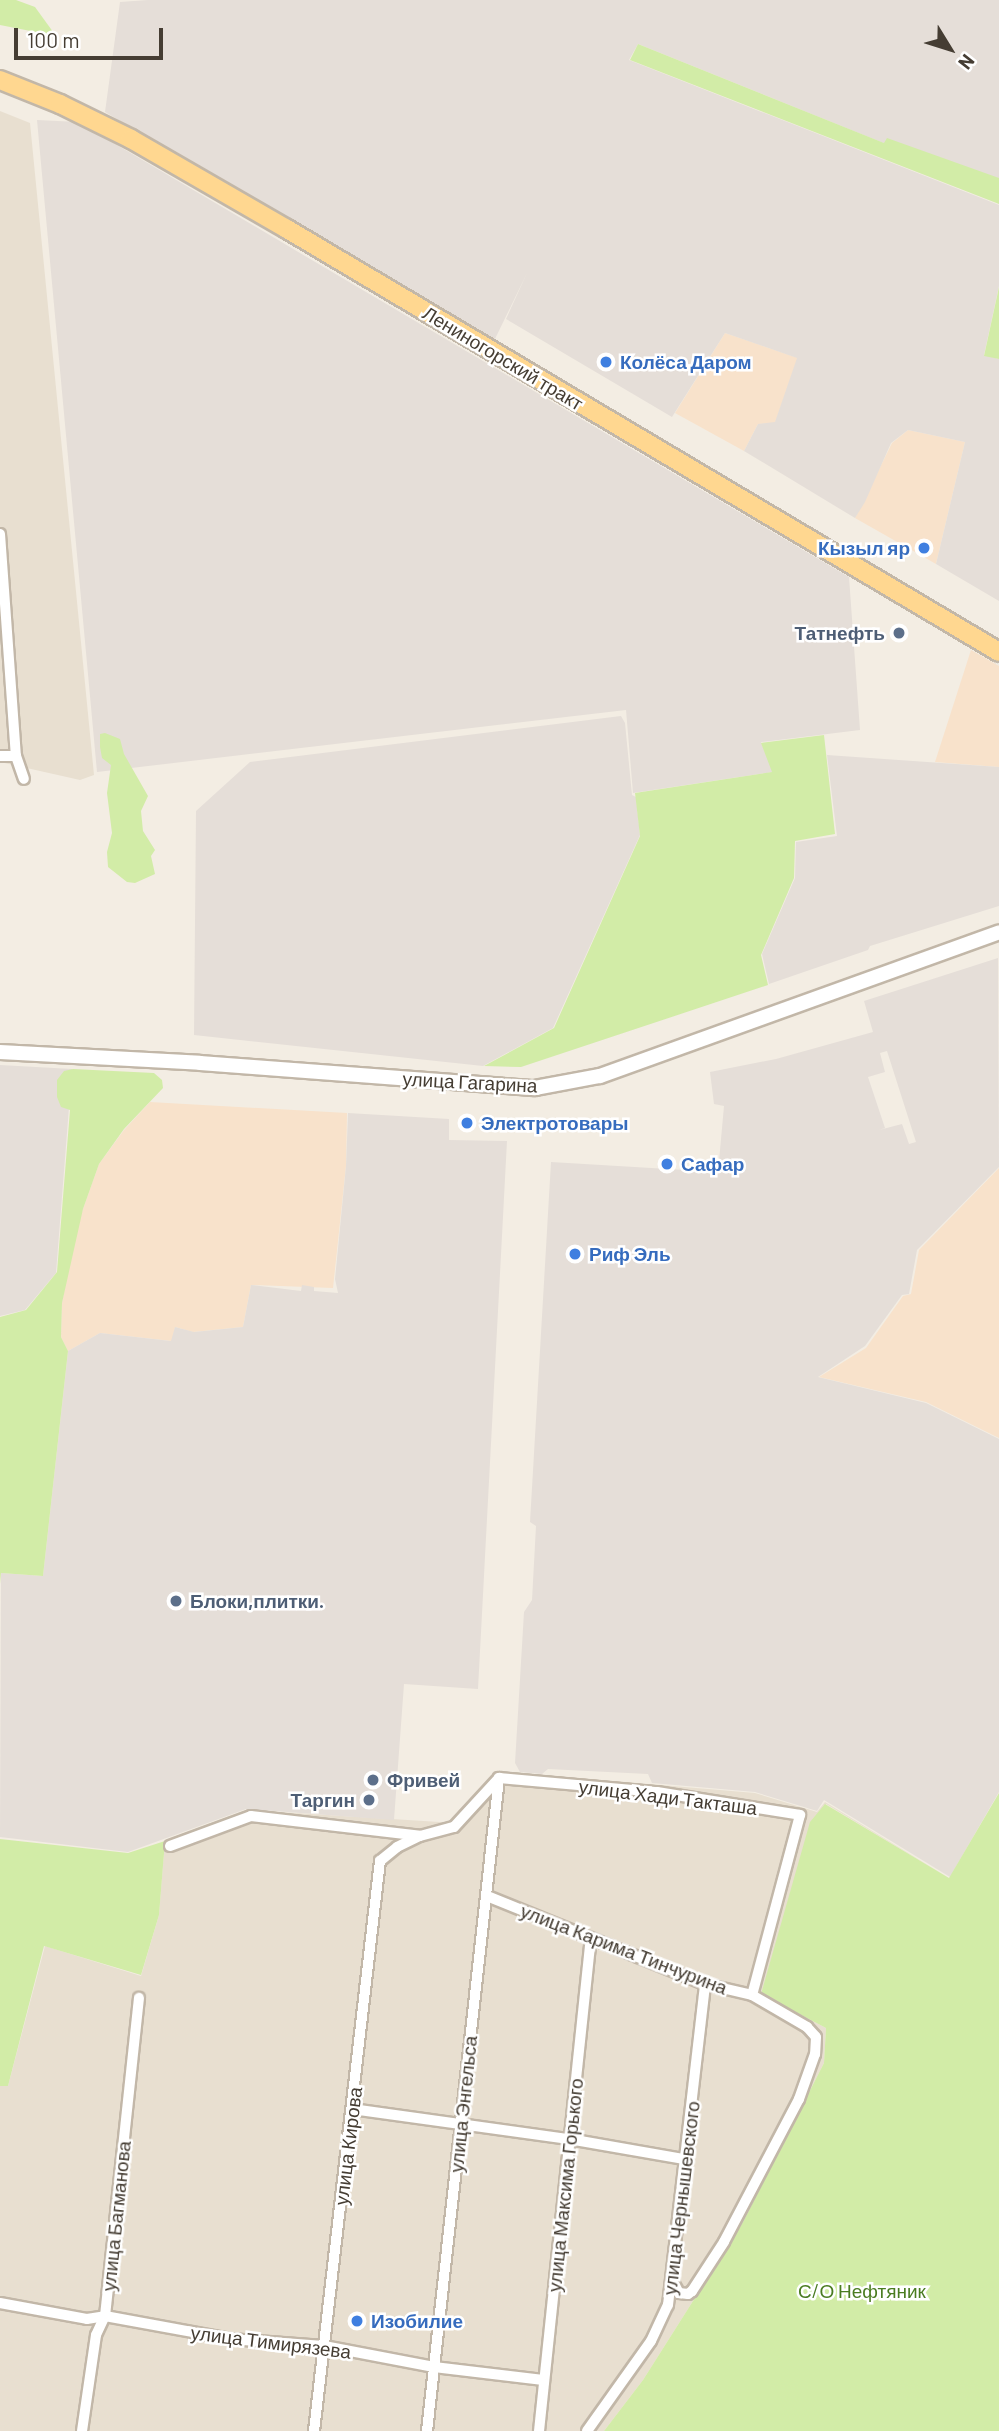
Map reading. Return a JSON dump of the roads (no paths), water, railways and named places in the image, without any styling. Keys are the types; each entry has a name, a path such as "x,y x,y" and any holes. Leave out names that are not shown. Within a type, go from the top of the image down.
{"main road":[{"name":"Лениногорский тракт","path":"0,80 60,104 131,139 999,652"}],"street":[{"path":"0,534 16,756 24,779"},
{"path":"0,756 16,756"},
{"name":"улица Гагарина","path":"0,1052 200,1063 535,1088 600,1076 999,934"},
{"path":"170,1846 251,1816 420,1836 454,1827 499,1778"},
{"name":"улица Энгельса","path":"427,2431 499,1778"},
{"name":"улица Хади Такташа","path":"499,1778 657,1792 800,1815 752,1995"},
{"name":"улица Кирова","path":"314,2431 380,1861 397,1847 420,1836"},
{"name":"улица Карима Тинчурина","path":"486,1896 705,1984 752,1995 812,2031 816,2037 815,2054 799,2099 724,2242 692,2291 683,2295 673,2282"},
{"name":"улица Максима Горького","path":"539,2431 591,1939"},
{"name":"улица Чернышевского","path":"587,2431 651,2341 668,2305 673,2282 684,2159 705,1984"},
{"name":"улица Багманова","path":"82,2431 96,2335 105,2316 139,1998"},
{"path":"352,2109 569,2139 684,2159"},
{"name":"улица Тимирязева","path":"0,2303 87,2319 105,2316 230,2339 324,2346 434,2367 543,2381"}],"place":[{"name":"Колёса Даром","path":"606,362"},
{"name":"Кызыл яр","path":"924,548"},
{"name":"Татнефть","path":"899,633"},
{"name":"Электротовары","path":"467,1123"},
{"name":"Сафар","path":"667,1164"},
{"name":"Риф Эль","path":"575,1254"},
{"name":"Блоки,плитки.","path":"176,1601"},
{"name":"Фривей","path":"373,1780"},
{"name":"Таргин","path":"369,1800"},
{"name":"Изобилие","path":"357,2321"}],"park label":[{"name":"С/О Нефтяник","path":"862,2291"}]}
